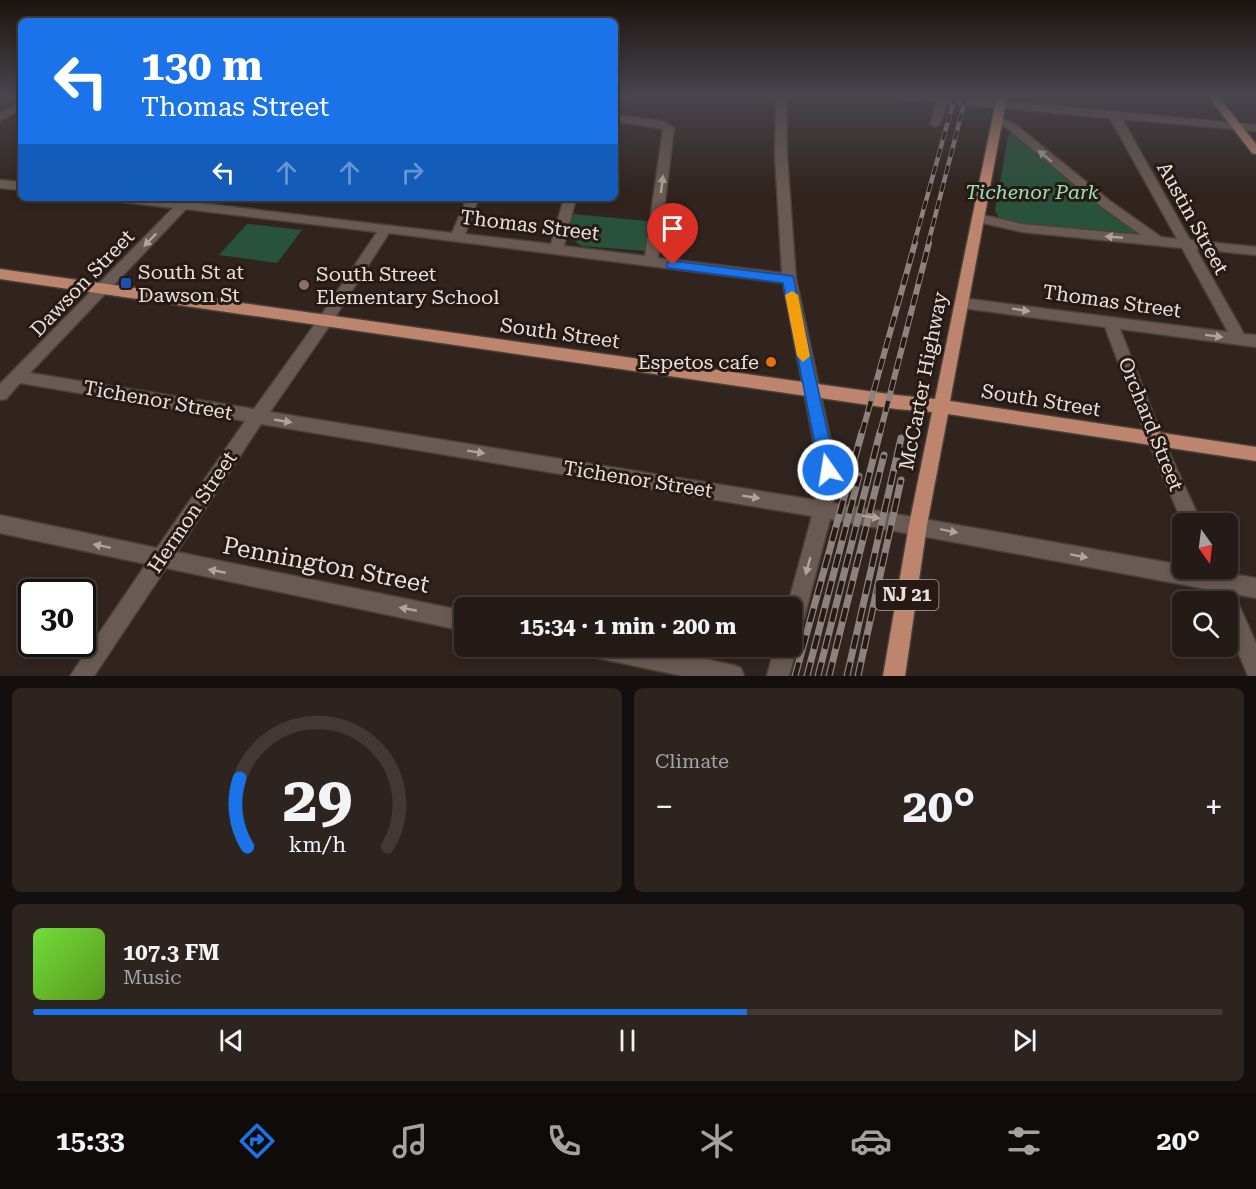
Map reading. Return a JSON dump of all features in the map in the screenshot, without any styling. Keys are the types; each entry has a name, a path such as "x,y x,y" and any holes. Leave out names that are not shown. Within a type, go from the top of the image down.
{"main road":[{"name":"McCarter Highway","path":"894,676 918,525 996,128"},
{"path":"1237,128 1256,151"},
{"name":"South Street","path":"0,274 810,390 942,406 1256,454"}],"street":[{"path":"651,263 668,128"},
{"path":"781,128 789,279 828,470 823,509 800,597"},
{"path":"1012,128 1081,184 1158,242"},
{"name":"Austin Street","path":"1121,128 1239,339"},
{"path":"0,184 18,186"},
{"name":"Thomas Street","path":"171,201 789,279"},
{"path":"458,237 471,201"},
{"path":"556,249 569,201"},
{"name":"Dawson Street","path":"0,394 187,202"},
{"path":"978,218 1022,228 1256,250"},
{"name":"Hermon Street","path":"81,676 159,559 325,321 385,229"},
{"name":"Thomas Street","path":"963,303 1256,341"},
{"name":"Orchard Street","path":"1112,324 1155,439 1188,513"},
{"name":"Tichenor Street","path":"18,377 823,509 1022,546 1172,569"},
{"name":"Pennington Street","path":"0,524 454,619"},
{"path":"1217,579 1256,668"},
{"name":"Tichenor Street","path":"1228,579 1256,588"},
{"path":"644,657 733,676"},
{"path":"778,676 783,657"}],"green space":[{"name":"Tichenor Park","path":"1012,133 1096,202 1141,233 1140,236 1013,222 999,218 995,211 1008,136"},
{"path":"572,214 648,221 645,251 582,246 567,237"},
{"path":"247,224 302,230 277,263 219,255"}],"railway":[{"path":"914,244 946,128"},
{"path":"928,244 958,128"},
{"path":"862,433 915,243"},
{"path":"880,433 929,243"},
{"path":"795,676 862,432"},
{"path":"818,676 880,432"},
{"path":"847,676 901,438"},
{"path":"829,676 884,455"},
{"path":"807,676 859,476"},
{"path":"858,676 901,480"}],"slow traffic":[{"path":"792,295 803,356"}],"place":[{"name":"South St at Dawson St","path":"126,283"},
{"name":"South Street Elementary School","path":"304,285"},
{"name":"Espetos cafe","path":"771,362"}],"route":[{"path":"673,265 789,279 828,470"}]}
